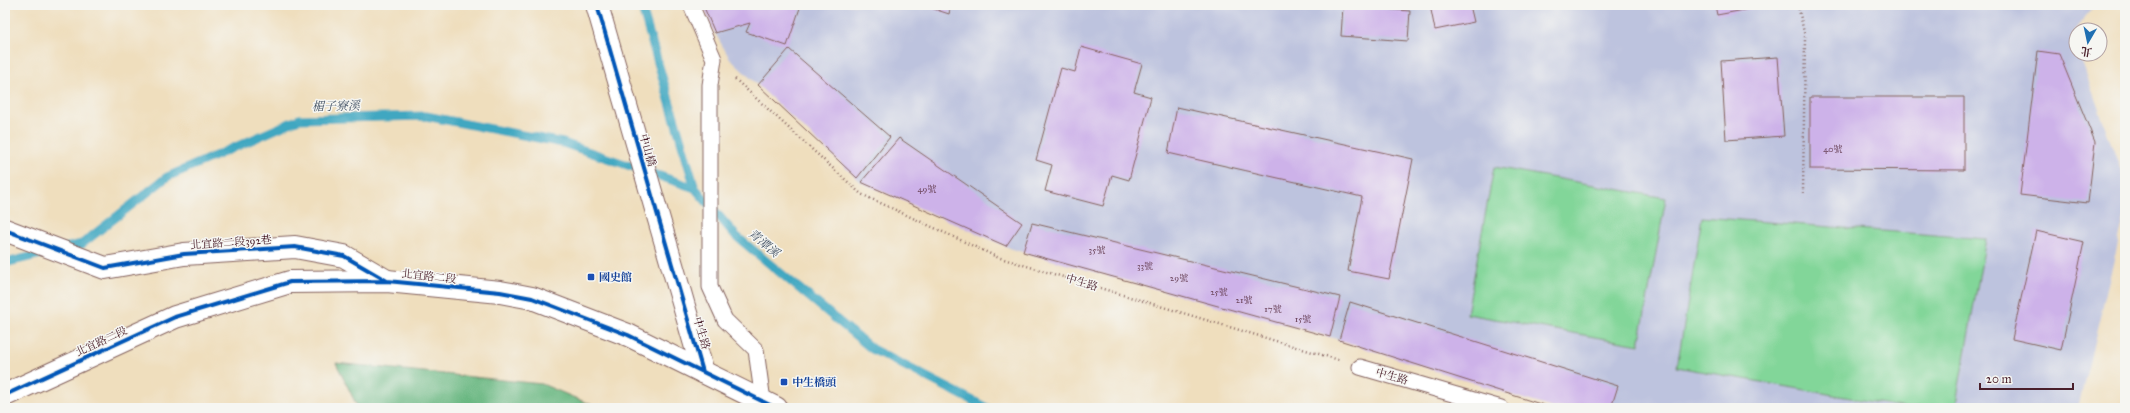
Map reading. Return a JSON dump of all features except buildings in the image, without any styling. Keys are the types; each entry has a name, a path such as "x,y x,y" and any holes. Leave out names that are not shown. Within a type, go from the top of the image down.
{"main road":[{"name":"中山橋","path":"597,5 682,299"},
{"name":"北宜路二段392巷","path":"5,230 105,268 184,254 295,247 344,256 387,281"},
{"name":"北宜路二段","path":"5,395 175,317 290,282 387,281 500,292 532,298 628,335 770,405"},
{"name":"中生路","path":"682,299 703,372"}],"lane":[{"path":"691,5 714,59 710,85 710,287 726,320 756,350 770,405"},
{"name":"中生路","path":"1360,367 1501,408"}],"path":[{"path":"1798,5 1805,36 1803,193"}],"shaded area":[{"path":"703,5 2095,5 2081,22 2068,22 2068,62 2082,62 2125,182 2125,214 2078,408 1553,408 1330,337 1012,249 861,182 730,59 715,33"}],"green space":[{"path":"1494,167 1666,198 1639,345 1467,314"},
{"path":"1702,217 1986,239 1955,408 1906,408 1677,367"},
{"path":"336,363 542,384 599,408 358,408"}],"waterway":[{"name":"青潭溪","path":"641,5 695,188 736,236 872,349 987,408"},
{"name":"楣子寮溪","path":"65,248 82,244 167,177 299,119 426,116 563,143 695,188"},
{"name":"楣子寮溪","path":"5,263 50,252"}],"cycle path":[{"path":"597,5 703,372"},
{"path":"5,230 105,268 184,254 295,247 344,256 387,281"},
{"path":"5,395 175,317 290,282 387,281 500,292 532,298 628,335 776,408"}],"place":[{"name":"國史館","path":"591,277"},
{"name":"中生橋頭","path":"784,382"}]}
